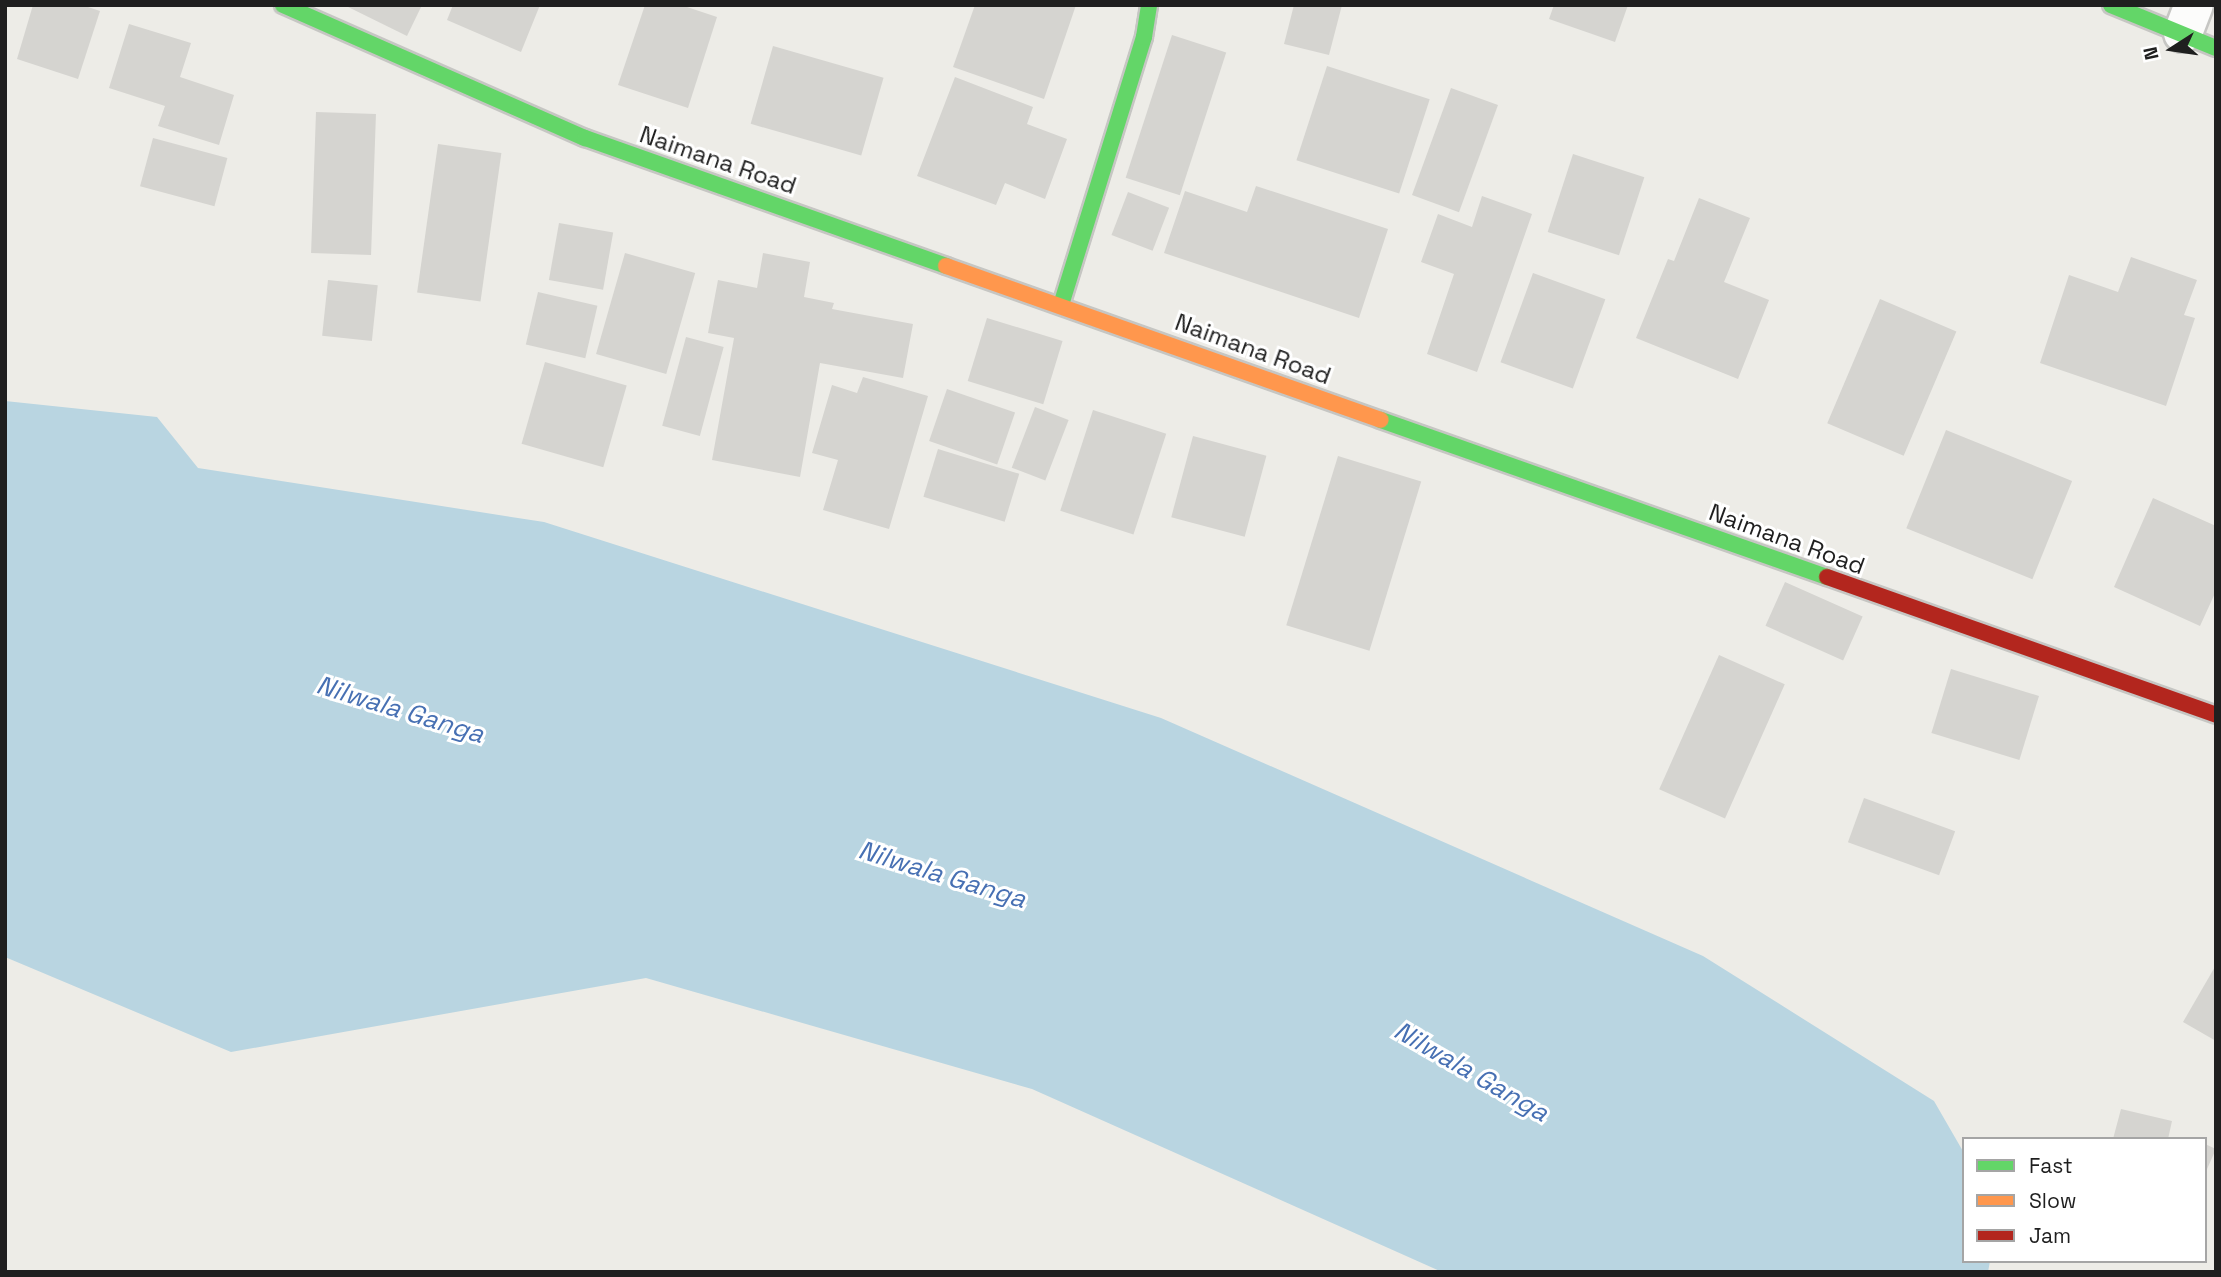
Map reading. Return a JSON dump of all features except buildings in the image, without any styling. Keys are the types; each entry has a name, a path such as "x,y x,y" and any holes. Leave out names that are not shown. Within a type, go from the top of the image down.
{"street":[{"name":"Naimana Road","path":"283,5 585,138 2216,715"},
{"path":"1061,305 1144,37 1149,5"},
{"path":"2111,5 2198,29"}],"water":[{"name":"Nilwala Ganga","path":"5,401 157,417 198,468 544,522 1161,718 1703,956 1934,1101 1962,1150 1962,1263 1990,1263 1988,1272 1442,1272 1032,1089 646,978 231,1052 5,957"}],"traffic: fast":[{"path":"283,5 585,138 946,266"},
{"path":"1061,305 1144,37 1149,5"},
{"path":"2111,5 2216,48"},
{"path":"1381,420 1827,577"}],"traffic: slow":[{"path":"946,266 1381,420"}],"traffic: jam":[{"path":"1827,577 2216,715"}]}
